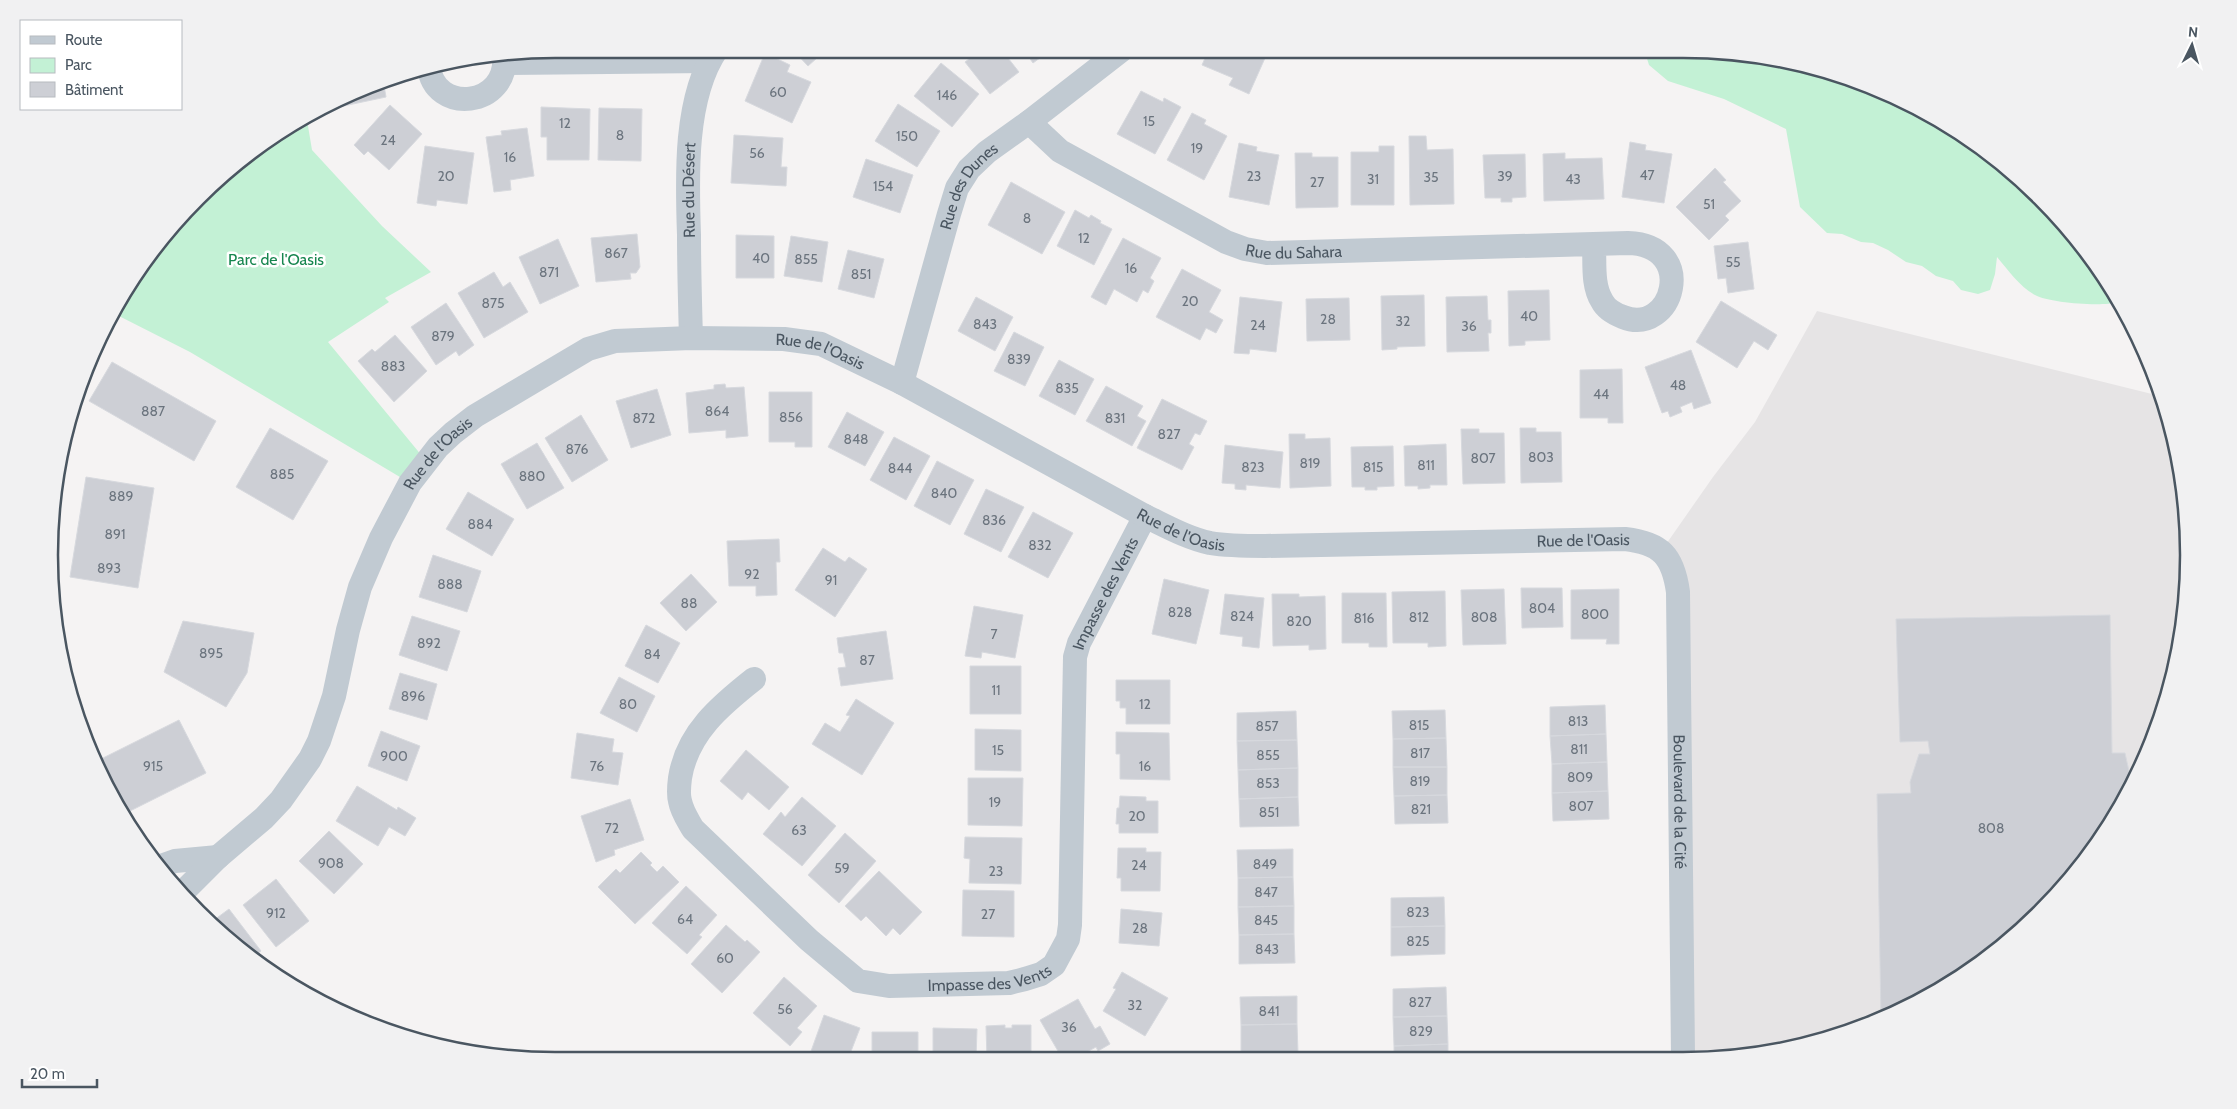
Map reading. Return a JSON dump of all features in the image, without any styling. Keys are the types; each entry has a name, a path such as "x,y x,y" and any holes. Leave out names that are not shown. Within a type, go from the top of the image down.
{"street":[{"name":"Rue du Désert","path":"691,338 687,174 689,140 696,105 712,58"},
{"name":"Rue des Dunes","path":"902,383 958,188 969,169 986,152 1029,122 1111,58"},
{"path":"431,73 434,81 442,91 452,97 464,100 476,99 487,94 496,86 502,75 505,61"},
{"name":"Rue du Sahara","path":"1029,122 1060,151 1226,242 1245,249 1267,253 1594,244"},
{"name":"Rue de l'Oasis","path":"187,888 218,857 247,835 270,812 281,800 310,759 319,741 332,703 354,606 368,567 410,483 438,447 475,416 588,349 615,341 691,338 803,340 839,351 902,383 1145,516 1185,535 1209,542 1232,546 1625,539 1640,540 1662,550"},
{"name":"Impasse des Vents","path":"754,678 710,716 701,727 688,750 682,770 680,800 684,814 694,829 809,940 858,981 889,986 1009,983 1041,974 1054,965 1062,952 1068,938 1070,925 1075,657 1079,643 1145,516"},
{"name":"Boulevard de la Cité","path":"1662,550 1671,563 1678,592 1683,1052"},
{"path":"166,864 175,861 218,857"}],"shaded area":[{"path":"1817,311 2153,394 2163,426 2175,490 2180,554 2175,619 2163,683 2153,714 2142,745 2113,803 2077,857 2034,906 2010,928 1959,968 1931,985 1873,1014 1811,1035 1779,1042 1747,1047 1683,1052 1678,592 1662,550 1713,477 1755,422"}],"green space":[{"path":"1647,58 1682,58 1715,59 1779,67 1811,74 1842,84 1873,95 1902,109 1959,141 1985,160 2034,203 2077,252 2111,303 2089,304 2042,298 2024,288 1997,257 1995,274 1990,290 1978,294 1961,290 1953,281 1936,276 1922,266 1906,262 1873,243 1861,242 1842,234 1827,233 1800,207 1786,129 1724,99 1668,81 1649,65"},
{"name":"Parc de l'Oasis","path":"308,123 312,150 382,226 431,272 385,298 389,302 328,342 427,462 410,483 190,352 119,316 141,278 160,252 203,203 252,160"}],"building":[{"path":"763,58 775,58 790,65 787,72 811,82 792,123 745,101"},
{"path":"800,58 817,58 808,66"},
{"path":"970,58 1008,58 1019,72 990,94 965,62"},
{"path":"1029,58 1040,58 1033,63"},
{"path":"1205,58 1265,58 1249,94 1229,85 1233,78 1202,65"},
{"path":"941,63 979,94 952,127 914,96"},
{"path":"384,88 386,97 339,107"},
{"path":"1141,91 1163,102 1164,98 1181,107 1155,154 1117,134"},
{"path":"898,104 940,131 917,167 875,141"},
{"path":"390,105 422,134 389,170 368,151 364,155 354,145"},
{"path":"541,107 590,109 589,160 547,160 547,137 541,137"},
{"path":"599,108 642,109 641,161 598,160"},
{"path":"1192,113 1206,120 1204,124 1227,136 1204,180 1167,160"},
{"path":"527,128 534,176 510,180 511,190 494,192 486,137 502,135 501,131"},
{"path":"734,135 783,138 781,167 787,167 786,186 731,183"},
{"path":"1409,136 1426,136 1427,150 1453,149 1454,204 1410,205"},
{"path":"1630,142 1646,145 1645,150 1672,154 1664,203 1622,197"},
{"path":"1239,143 1257,147 1256,151 1279,155 1269,205 1229,197"},
{"path":"425,146 474,153 467,204 437,200 436,206 417,203"},
{"path":"1379,146 1394,146 1394,205 1351,205 1351,152 1379,152"},
{"path":"1295,153 1312,153 1312,157 1338,157 1338,207 1296,208"},
{"path":"1565,153 1565,159 1602,158 1604,199 1544,201 1543,154"},
{"path":"1525,154 1526,197 1512,198 1512,202 1501,202 1501,198 1485,198 1483,155"},
{"path":"866,159 913,175 900,213 853,197"},
{"path":"1715,168 1726,180 1723,182 1741,201 1725,216 1729,220 1709,240 1676,207"},
{"path":"1011,182 1065,212 1042,254 988,225"},
{"path":"1075,210 1089,218 1091,215 1101,221 1100,223 1112,229 1094,265 1057,246"},
{"path":"637,234 640,267 636,273 630,273 631,279 596,282 591,238"},
{"path":"736,235 774,236 774,278 736,278"},
{"path":"791,236 828,242 822,282 784,276"},
{"path":"1123,238 1161,258 1150,278 1154,281 1148,293 1143,290 1137,302 1114,289 1106,305 1091,297"},
{"path":"558,239 579,286 540,304 519,257"},
{"path":"1748,242 1754,289 1728,293 1726,278 1718,279 1714,246"},
{"path":"848,250 884,259 874,298 838,289"},
{"path":"1182,269 1221,290 1209,312 1223,320 1216,333 1206,328 1200,340 1156,317"},
{"path":"494,272 503,287 510,282 528,312 484,338 458,293"},
{"path":"1549,290 1550,340 1525,341 1525,345 1509,346 1508,291"},
{"path":"1424,295 1425,346 1397,347 1397,349 1382,350 1381,296"},
{"path":"1487,296 1488,320 1491,320 1491,333 1488,333 1489,351 1447,352 1446,297"},
{"path":"976,297 1013,317 995,351 958,331"},
{"path":"1240,297 1282,302 1276,352 1250,349 1249,354 1234,353"},
{"path":"1349,298 1350,340 1307,341 1306,299"},
{"path":"1721,301 1777,335 1768,350 1754,341 1737,368 1696,342"},
{"path":"446,303 474,345 459,356 456,351 436,365 411,327"},
{"path":"1014,332 1044,347 1025,386 994,371"},
{"path":"395,335 427,371 394,402 358,361 372,349 375,352"},
{"path":"1691,350 1711,403 1694,409 1692,402 1680,407 1682,412 1670,417 1668,411 1662,413 1645,367"},
{"path":"1059,360 1094,379 1075,415 1039,396"},
{"path":"112,362 216,421 194,461 89,401"},
{"path":"1622,369 1623,423 1608,423 1608,418 1580,418 1580,370"},
{"path":"725,384 726,388 744,387 748,436 726,438 726,430 689,433 686,393 714,389 714,385"},
{"path":"1106,386 1143,406 1137,416 1146,421 1132,446 1086,421"},
{"path":"657,389 671,435 631,448 616,401"},
{"path":"769,392 812,392 812,447 795,447 795,442 769,442"},
{"path":"1162,399 1207,421 1200,435 1195,433 1189,444 1194,447 1182,470 1137,448"},
{"path":"847,412 884,432 865,466 828,447"},
{"path":"581,415 608,460 572,482 545,438"},
{"path":"270,428 328,461 293,520 236,487"},
{"path":"1520,428 1536,428 1536,432 1561,432 1562,482 1521,483"},
{"path":"1461,429 1479,429 1479,433 1504,433 1505,483 1463,484"},
{"path":"1289,434 1305,434 1305,439 1330,438 1331,486 1290,488"},
{"path":"894,437 930,456 906,500 870,480"},
{"path":"537,443 564,488 527,509 501,464"},
{"path":"1446,444 1447,485 1430,485 1430,488 1418,489 1418,486 1405,486 1404,446"},
{"path":"1225,445 1283,452 1280,488 1246,485 1246,490 1235,489 1235,484 1222,483"},
{"path":"1393,446 1394,486 1377,487 1377,490 1365,490 1365,487 1352,487 1351,447"},
{"path":"937,461 974,480 950,525 914,506"},
{"path":"86,477 154,488 138,588 70,577"},
{"path":"986,489 1024,507 1001,552 964,534"},
{"path":"468,492 514,519 492,556 446,529"},
{"path":"1033,512 1073,533 1048,578 1008,557"},
{"path":"779,539 780,562 776,562 777,595 756,596 756,586 729,586 727,541"},
{"path":"823,548 845,562 849,557 867,569 835,617 795,590"},
{"path":"433,555 481,571 467,612 419,597"},
{"path":"691,574 717,602 686,631 660,603"},
{"path":"1164,579 1209,590 1196,644 1152,634"},
{"path":"1521,588 1562,588 1563,627 1522,628"},
{"path":"1504,589 1506,644 1463,645 1461,590"},
{"path":"1619,589 1619,644 1606,644 1607,639 1571,639 1571,590"},
{"path":"1445,591 1446,646 1428,647 1428,643 1393,643 1392,592"},
{"path":"1342,593 1386,593 1387,647 1369,647 1369,643 1342,643"},
{"path":"1225,594 1264,598 1259,648 1242,646 1243,637 1220,634"},
{"path":"1272,594 1299,594 1299,597 1325,596 1326,649 1309,650 1309,645 1273,646"},
{"path":"974,606 1023,615 1015,658 982,652 981,658 965,656"},
{"path":"2110,615 2112,753 2125,753 2129,772 2096,831 2077,857 2034,906 1985,949 1959,968 1931,985 1881,1010 1877,794 1911,793 1910,782 1919,754 1930,754 1928,741 1900,742 1896,619"},
{"path":"412,616 460,631 447,671 399,655"},
{"path":"183,621 254,633 247,673 226,707 164,672"},
{"path":"646,625 680,643 658,683 625,666"},
{"path":"886,631 893,679 841,686 838,668 846,667 843,653 839,653 837,638"},
{"path":"970,666 1021,666 1021,714 970,714"},
{"path":"400,673 437,684 427,720 389,709"},
{"path":"619,677 655,696 637,732 600,713"},
{"path":"1116,680 1170,680 1170,724 1126,724 1126,708 1120,708 1120,701 1116,701"},
{"path":"856,699 894,723 862,775 812,744 825,723 840,732 850,716 846,715"},
{"path":"1605,705 1606,734 1550,736 1550,707"},
{"path":"1445,710 1446,738 1393,739 1392,711"},
{"path":"1296,711 1297,740 1237,741 1237,713"},
{"path":"179,720 206,773 129,811 102,759"},
{"path":"975,729 1021,730 1021,771 975,770"},
{"path":"381,731 420,746 407,781 368,766"},
{"path":"1116,732 1169,733 1170,780 1120,779 1120,754 1116,754"},
{"path":"577,733 614,739 612,752 623,753 618,785 571,778"},
{"path":"1606,734 1607,762 1552,764 1550,736"},
{"path":"1446,738 1447,767 1393,767 1393,739"},
{"path":"1297,740 1298,768 1238,770 1237,741"},
{"path":"746,750 789,787 769,810 748,792 742,800 720,781"},
{"path":"1607,762 1608,791 1552,793 1552,764"},
{"path":"1393,767 1447,767 1447,795 1394,796"},
{"path":"1298,768 1298,797 1239,799 1238,770"},
{"path":"968,778 1023,778 1022,826 968,825"},
{"path":"357,786 397,810 398,807 416,818 405,836 389,827 378,846 336,821"},
{"path":"1608,791 1609,819 1553,821 1552,793"},
{"path":"1447,795 1448,823 1395,824 1394,796"},
{"path":"1120,796 1146,797 1146,801 1158,801 1158,833 1119,833 1119,824 1116,824"},
{"path":"802,797 836,826 802,866 763,834 781,812 785,817"},
{"path":"1298,797 1299,826 1240,827 1239,799"},
{"path":"630,799 644,840 614,850 615,855 596,862 581,816"},
{"path":"329,831 363,864 334,894 299,861"},
{"path":"845,833 876,861 839,903 808,875"},
{"path":"965,837 1022,838 1021,884 969,883 970,859 964,858"},
{"path":"1118,848 1146,848 1146,852 1161,852 1160,891 1121,891 1121,878 1117,878"},
{"path":"1293,849 1293,877 1238,878 1237,850"},
{"path":"641,852 652,863 650,865 657,872 663,866 679,882 635,924 598,887 616,869 620,873"},
{"path":"879,871 922,912 900,935 893,928 886,936 866,916 861,921 845,906"},
{"path":"1293,877 1294,906 1238,907 1238,878"},
{"path":"276,879 309,921 276,947 243,905"},
{"path":"686,886 717,915 699,935 702,937 687,954 652,923"},
{"path":"963,890 1014,891 1014,937 962,936"},
{"path":"1444,897 1445,926 1391,927 1391,898"},
{"path":"1294,906 1294,934 1239,935 1238,907"},
{"path":"229,909 261,951 258,953 252,949 216,918"},
{"path":"1121,909 1162,913 1159,946 1119,943"},
{"path":"726,925 760,952 722,993 691,964"},
{"path":"1445,926 1445,954 1391,956 1391,927"},
{"path":"1294,934 1295,963 1239,964 1239,935"},
{"path":"1122,972 1168,998 1145,1036 1103,1011 1116,989 1113,988"},
{"path":"784,977 817,1006 797,1028 802,1032 790,1046 753,1013"},
{"path":"1446,987 1447,1016 1393,1017 1393,989"},
{"path":"1297,996 1297,1024 1241,1025 1240,997"},
{"path":"1078,999 1095,1029 1100,1026 1110,1044 1098,1051 1096,1047 1087,1052 1059,1052 1040,1020"},
{"path":"824,1015 860,1028 851,1052 811,1052"},
{"path":"1447,1016 1448,1044 1394,1046 1393,1017"},
{"path":"1297,1024 1298,1052 1241,1052 1241,1025"},
{"path":"1005,1025 1005,1028 1012,1028 1012,1025 1031,1025 1031,1052 987,1052 986,1026"},
{"path":"933,1028 977,1029 976,1052 933,1052"},
{"path":"872,1032 918,1032 918,1052 872,1052"},
{"path":"1448,1044 1448,1052 1394,1052 1394,1046"}]}
